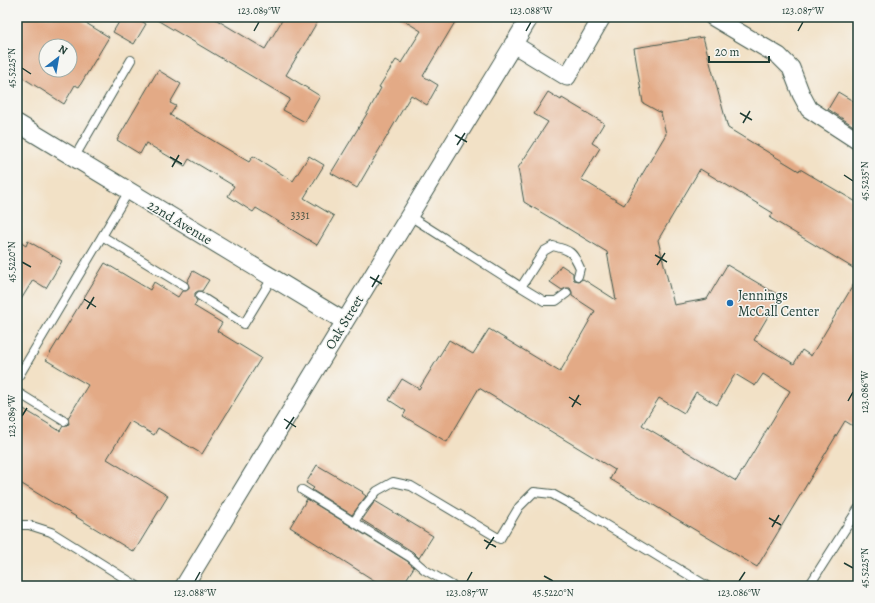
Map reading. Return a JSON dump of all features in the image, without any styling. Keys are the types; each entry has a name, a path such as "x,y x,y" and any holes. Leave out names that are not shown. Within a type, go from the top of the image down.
{"street":[{"name":"Oak Street","path":"184,586 408,215 530,17"},
{"path":"514,44 566,77 602,17"},
{"path":"713,17 779,56 791,68 809,110 858,140"},
{"name":"22nd Avenue","path":"17,123 344,321"}],"lane":[{"path":"74,158 131,60"},
{"path":"17,379 129,191"},
{"path":"408,215 544,301 556,301 567,293"},
{"path":"102,236 184,286"},
{"path":"521,287 544,251 553,246 563,248 574,255 580,268 578,276"},
{"path":"200,296 244,324 272,278"},
{"path":"17,392 64,421"},
{"path":"354,522 377,491 393,482 412,486 500,539 519,507 534,492 552,494 707,586"},
{"path":"302,490 410,557 425,570 453,586"},
{"path":"809,586 858,509"},
{"path":"17,525 29,525 51,532 138,586"}],"building":[{"path":"22,17 76,17 109,37 79,87 75,85 64,104 17,74 17,25"},
{"path":"122,17 135,17 146,24 134,44 113,32"},
{"path":"152,17 212,17 265,49 284,17 320,17 286,75 320,96 305,122 283,110 290,99"},
{"path":"398,17 458,17 423,76 438,85 427,105 411,95 357,188 331,173 368,112 381,88 379,87 396,60 401,63 421,31"},
{"name":"Jennings McCall Center","path":"703,37 728,128 799,171 800,169 858,203 858,271 770,218 773,213 700,169 658,240 674,305 707,299 727,265 780,296 754,340 794,364 802,350 811,356 858,277 858,429 845,421 757,567 610,479 615,470 479,388 447,442 403,416 406,411 389,400 402,379 419,389 449,340 473,354 489,329 560,372 595,311 572,296 570,288 562,290 550,282 561,265 573,273 574,280 579,281 583,279 616,300 607,252 524,202 518,168 548,122 534,114 548,92 561,100 562,98 604,123 592,143 600,148 581,179 624,205 666,134 661,113 643,103 634,48","holes":["735,374 755,386 763,374 790,391 736,481 642,425 659,398 684,413 696,392 717,405"]},
{"path":"158,70 181,84 170,103 176,106 170,115 249,162 253,156 293,181 309,156 324,165 304,198 334,216 317,245 256,208 253,212 228,196 234,186 189,159 185,166 146,143 140,154 117,140"},
{"path":"838,92 858,104 858,129 828,109"},
{"path":"17,240 26,246 28,241 62,261 46,288 33,280 17,306"},
{"path":"105,263 150,290 154,282 178,297 182,291 189,289 187,282 193,271 209,280 202,291 195,293 195,298 197,301 194,306 222,323 217,331 261,358 202,454 158,428 154,435 130,421 107,459 168,496 134,552 17,481 17,405 60,431 63,426 69,424 68,418 88,385 46,360"},
{"path":"317,465 363,492 362,493 366,496 352,515 312,490 314,488 306,483"},
{"path":"307,499 407,561 414,567 402,586 383,586 290,527"},
{"path":"375,501 433,536 419,558 413,552 362,520"}],"place":[{"name":"Jennings McCall Center","path":"730,303"}]}
